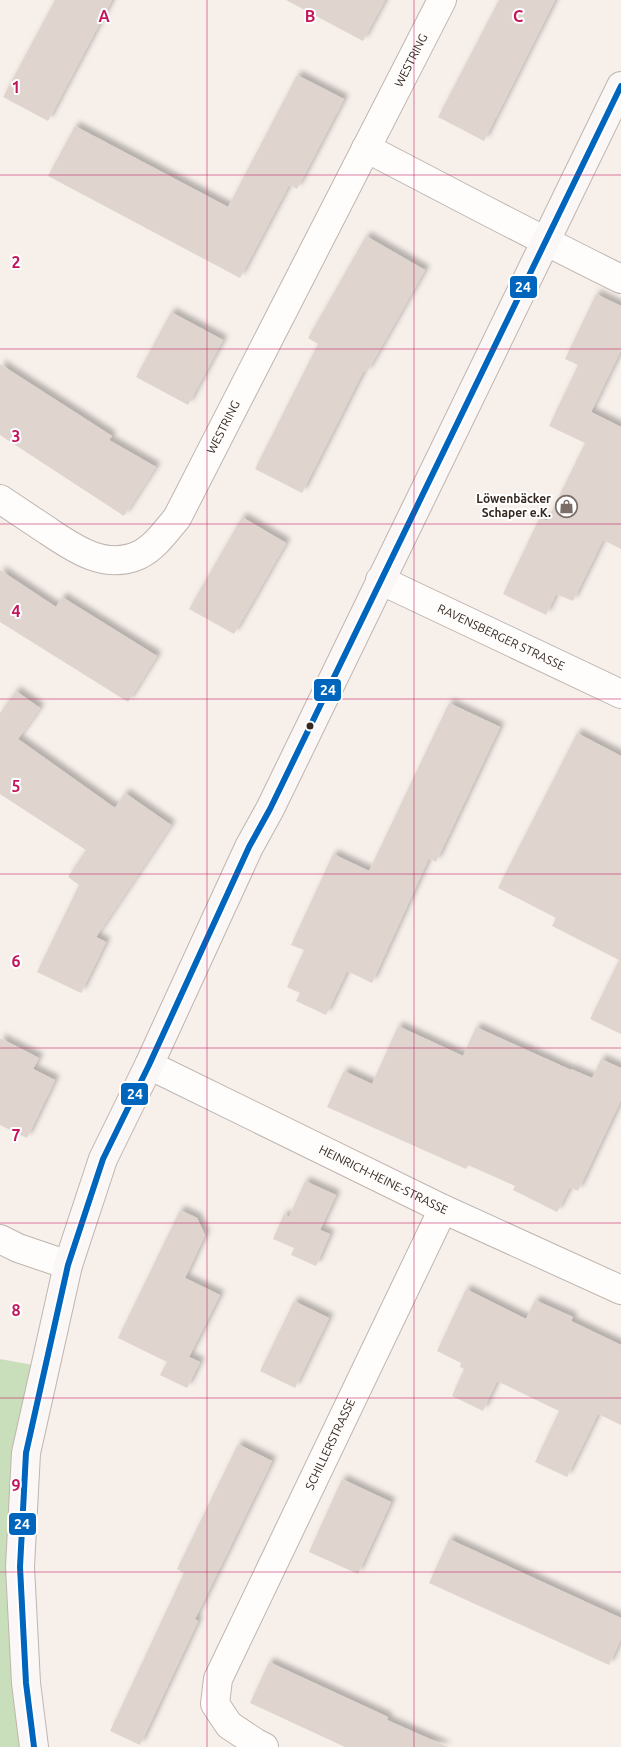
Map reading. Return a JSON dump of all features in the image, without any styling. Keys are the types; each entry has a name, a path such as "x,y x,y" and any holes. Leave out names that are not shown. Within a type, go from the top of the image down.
{"main road":[{"path":"34,1747 26,1683 20,1567 26,1453 68,1265 103,1159 149,1065 249,848 621,86"}],"street":[{"name":"WESTRING","path":"0,499 78,551 96,558 118,560 139,555 156,543 177,518 442,0"},
{"path":"366,148 499,216 545,242 621,279"},
{"name":"RAVENSBERGER STRASSE","path":"380,580 621,694"},
{"name":"HEINRICH-HEINE-STRASSE","path":"149,1065 443,1209 621,1290"},
{"name":"SCHILLERSTRASSE","path":"264,1747 256,1744 229,1725 215,1704 218,1679 443,1209"},
{"path":"0,1240 68,1265"}],"green space":[{"path":"0,1359 44,1367 26,1453 34,1747 0,1747"}],"building":[{"path":"55,0 112,0 48,121 3,97"},
{"path":"286,0 385,0 363,41"},
{"path":"499,0 555,0 484,141 438,117"},
{"path":"297,75 344,99 297,189 289,185 240,278 48,176 75,126 228,207"},
{"path":"366,236 425,270 367,372 364,370 302,493 255,469 318,344 308,338"},
{"path":"596,294 621,306 621,350 591,412 621,427 621,549 603,540 573,601 556,594 546,615 503,594 540,517 547,521 585,443 549,426 578,365 565,359"},
{"path":"171,312 223,340 188,405 136,377"},
{"path":"0,364 112,436 109,440 156,467 124,516 0,435"},
{"path":"242,517 286,543 234,634 189,609"},
{"path":"0,570 56,607 62,597 157,656 128,702 0,622"},
{"path":"16,691 40,708 18,739 115,808 125,793 171,825 96,937 106,942 81,993 37,972 79,885 68,877 86,850 0,794 0,713"},
{"path":"449,703 500,727 436,862 429,858 372,983 347,971 326,1015 296,1001 300,993 287,987 304,950 291,945 333,854 369,871"},
{"path":"577,733 621,756 621,1034 590,1019 619,960 552,926 556,918 498,888"},
{"path":"398,1026 463,1056 476,1027 592,1078 601,1059 621,1068 621,1100 578,1191 570,1187 557,1212 513,1190 515,1186 468,1165 466,1169 327,1107 344,1071 372,1084"},
{"path":"0,1038 39,1058 33,1069 55,1080 27,1138 0,1125"},
{"path":"305,1181 336,1195 320,1230 330,1234 316,1266 291,1255 294,1248 273,1239 284,1214 289,1217"},
{"path":"180,1210 197,1218 205,1235 185,1278 220,1295 189,1357 200,1362 187,1388 160,1375 167,1362 118,1338"},
{"path":"466,1289 526,1319 535,1300 573,1317 571,1321 621,1345 621,1425 598,1414 567,1477 535,1462 559,1411 497,1381 483,1411 452,1396 464,1369 460,1367 461,1363 437,1351"},
{"path":"294,1301 329,1318 295,1388 260,1371"},
{"path":"238,1444 272,1461 195,1619 198,1621 140,1745 110,1731 184,1573 177,1569"},
{"path":"342,1479 391,1502 358,1574 309,1552"},
{"path":"449,1539 621,1618 621,1639 609,1665 429,1583"},
{"path":"269,1662 388,1717 387,1720 448,1747 345,1747 250,1703"}],"transit line":[{"name":"24","path":"34,1747 26,1683 20,1567 26,1453 68,1265 103,1159 149,1065 249,847 270,809 621,86"}],"place":[{"name":"Löwenbäcker Schaper e.K.","path":"567,506"}]}
